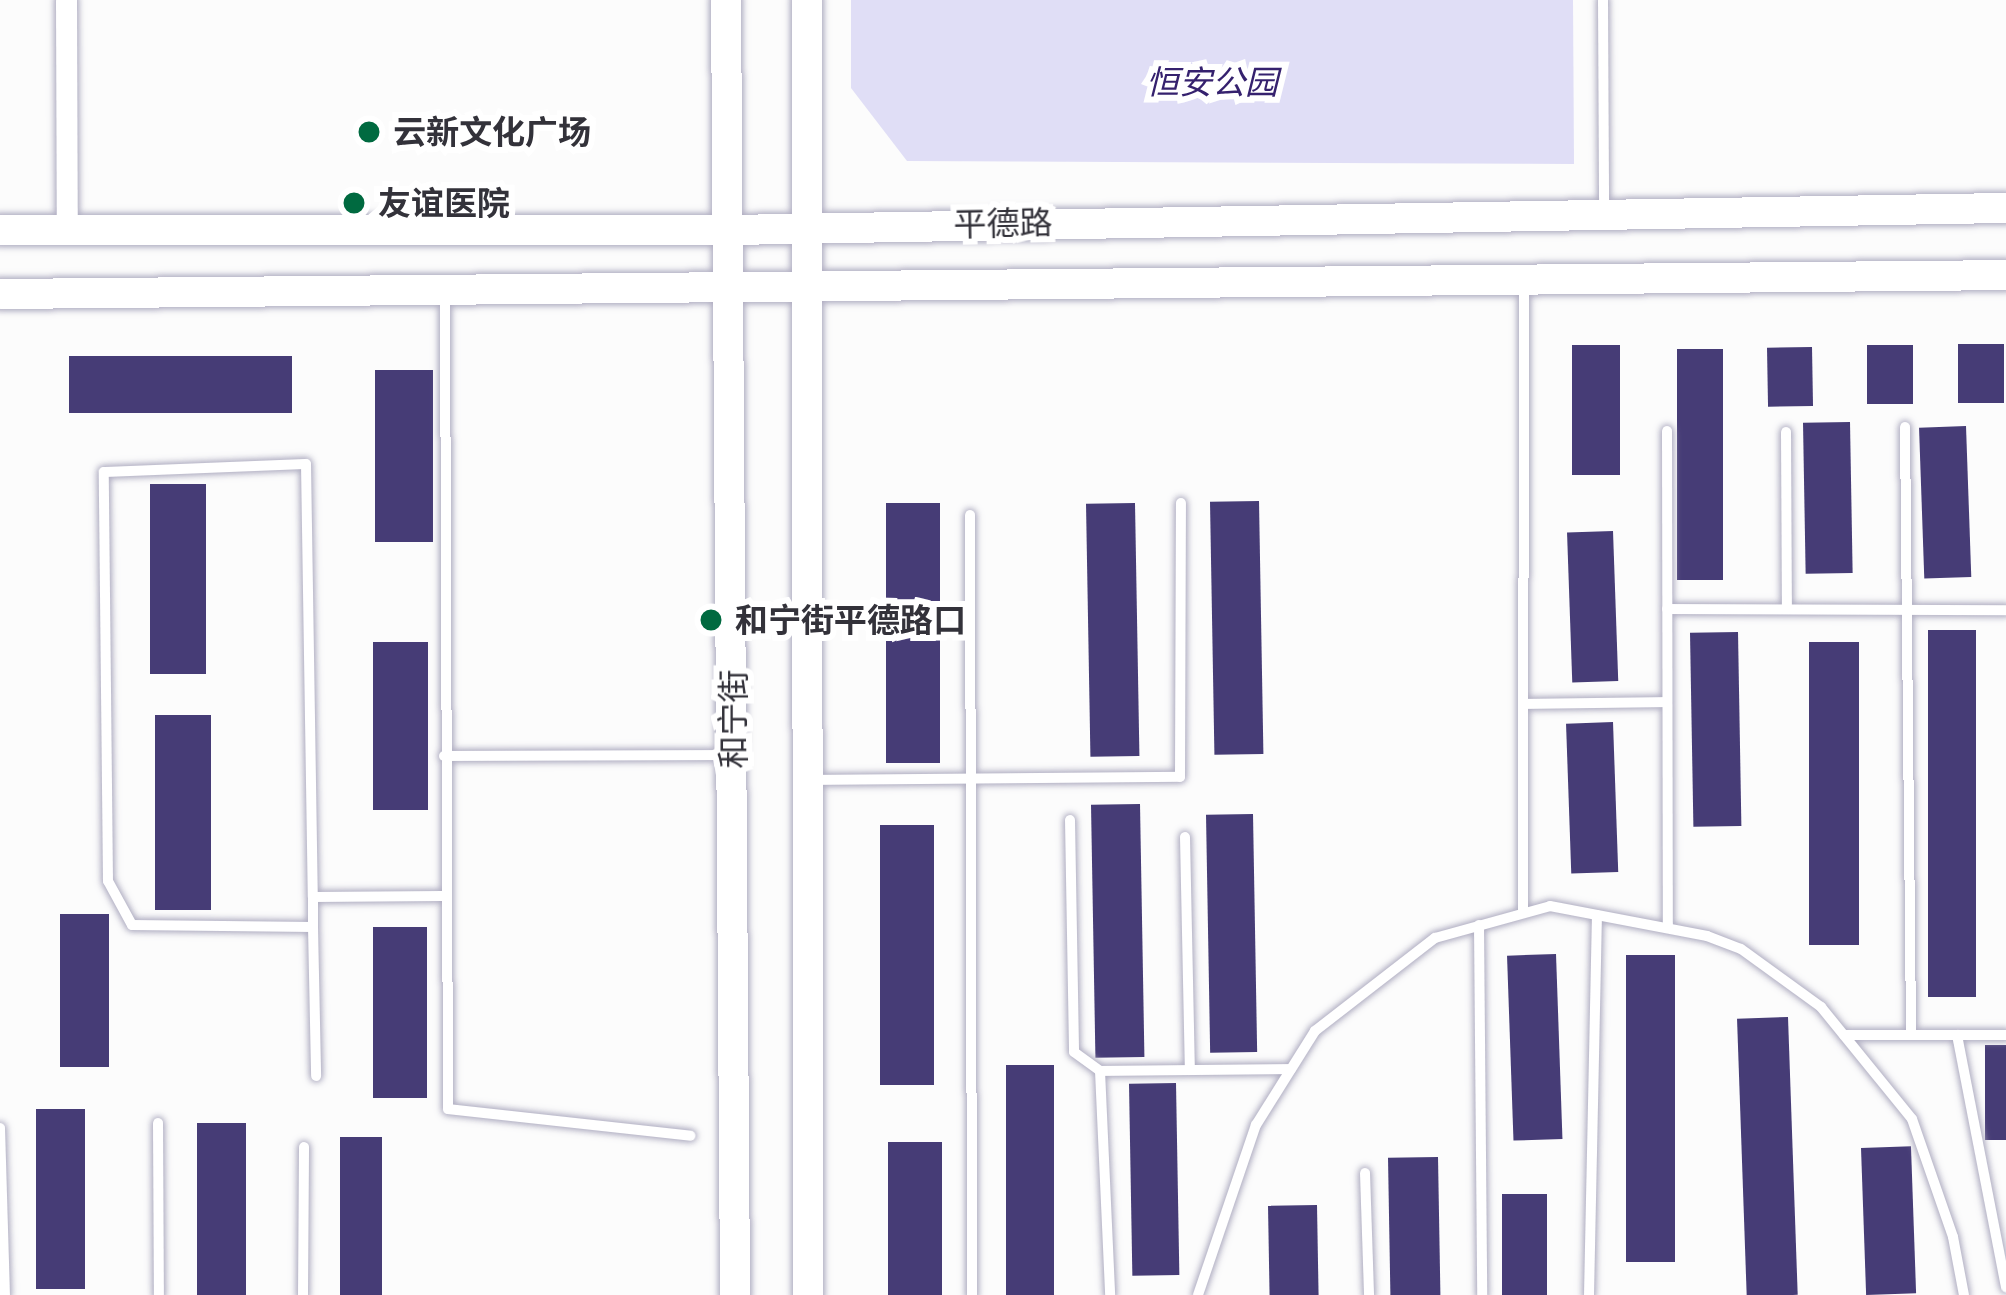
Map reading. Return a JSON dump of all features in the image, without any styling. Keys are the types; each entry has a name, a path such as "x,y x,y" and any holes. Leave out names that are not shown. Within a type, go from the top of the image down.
{"main road":[{"name":"和宁街","path":"726,0 735,1295"},
{"path":"807,0 808,1295"},
{"name":"平德路","path":"0,230 730,230 2006,208"},
{"name":"平德路","path":"0,294 2006,275"}],"street":[{"path":"66,0 67,230"}],"lane":[{"path":"1604,0 1604,214"},
{"path":"1523,913 1525,280"},
{"path":"445,291 443,896 448,1109 692,1136"},
{"path":"1905,427 1911,1035"},
{"path":"1667,431 1668,928"},
{"path":"1786,432 1786,609"},
{"path":"314,927 132,926 108,881 104,472 306,464 314,927 316,1076"},
{"path":"807,780 1180,777 1181,503"},
{"path":"970,515 972,1295"},
{"path":"1667,609 2006,610"},
{"path":"1524,704 1667,702"},
{"path":"444,756 733,755"},
{"path":"1070,820 1074,1052 1100,1071 1291,1069"},
{"path":"1185,837 1190,1070"},
{"path":"313,897 443,896"},
{"path":"1198,1295 1256,1125 1315,1031 1435,938 1550,906 1668,928 1741,949 1821,1007 1912,1119 1953,1237 1964,1295"},
{"path":"1589,1295 1597,915"},
{"path":"1479,926 1482,1295"},
{"path":"1844,1035 2006,1035"},
{"path":"1957,1035 2006,1287"},
{"path":"1100,1071 1110,1295"},
{"path":"158,1124 159,1295"},
{"path":"0,1128 5,1295"},
{"path":"303,1295 304,1147"},
{"path":"1365,1173 1369,1295"}],"green space":[{"name":"恒安公园","path":"851,0 1573,0 1574,164 907,161 851,88"}],"building":[{"path":"1958,344 2004,344 2004,403 1958,403"},
{"path":"1572,345 1620,345 1620,475 1572,475"},
{"path":"1867,345 1913,345 1913,404 1867,404"},
{"path":"1812,347 1813,406 1768,407 1767,348"},
{"path":"1677,349 1723,349 1723,580 1677,580"},
{"path":"69,356 292,356 292,413 69,413"},
{"path":"375,370 433,370 433,542 375,542"},
{"path":"1850,422 1853,573 1806,574 1803,423"},
{"path":"1966,426 1971,577 1924,579 1919,428"},
{"path":"150,484 206,484 206,674 150,674"},
{"path":"1259,501 1263,754 1214,755 1210,502"},
{"path":"886,503 940,503 940,763 886,763"},
{"path":"1135,503 1139,756 1090,757 1086,504"},
{"path":"1613,531 1618,681 1572,683 1567,533"},
{"path":"1928,630 1976,630 1976,997 1928,997"},
{"path":"1738,632 1741,826 1693,827 1690,633"},
{"path":"373,642 428,642 428,810 373,810"},
{"path":"1809,642 1859,642 1859,945 1809,945"},
{"path":"155,715 211,715 211,910 155,910"},
{"path":"1613,722 1618,872 1571,874 1566,724"},
{"path":"1140,804 1144,1057 1095,1058 1091,805"},
{"path":"1253,814 1257,1052 1210,1053 1206,815"},
{"path":"880,825 934,825 934,1085 880,1085"},
{"path":"60,914 109,914 109,1067 60,1067"},
{"path":"373,927 427,927 427,1098 373,1098"},
{"path":"1556,954 1562,1139 1513,1141 1507,956"},
{"path":"1626,955 1675,955 1675,1262 1626,1262"},
{"path":"1788,1017 1798,1295 1747,1295 1737,1019"},
{"path":"1985,1045 2006,1045 2006,1140 1985,1140"},
{"path":"1006,1065 1054,1065 1054,1295 1006,1295"},
{"path":"1176,1083 1179,1275 1132,1276 1129,1084"},
{"path":"36,1109 85,1109 85,1289 36,1289"},
{"path":"197,1123 246,1123 246,1295 197,1295"},
{"path":"340,1137 382,1137 382,1295 340,1295"},
{"path":"888,1142 942,1142 942,1295 888,1295"},
{"path":"1911,1146 1916,1293 1866,1295 1861,1148"},
{"path":"1438,1157 1440,1295 1390,1295 1388,1158"},
{"path":"1502,1194 1547,1194 1547,1295 1502,1295"},
{"path":"1317,1205 1319,1295 1270,1295 1268,1206"}],"place":[{"name":"云新文化广场","path":"369,132"},
{"name":"友谊医院","path":"354,203"},
{"name":"和宁街平德路口","path":"711,620"}]}
